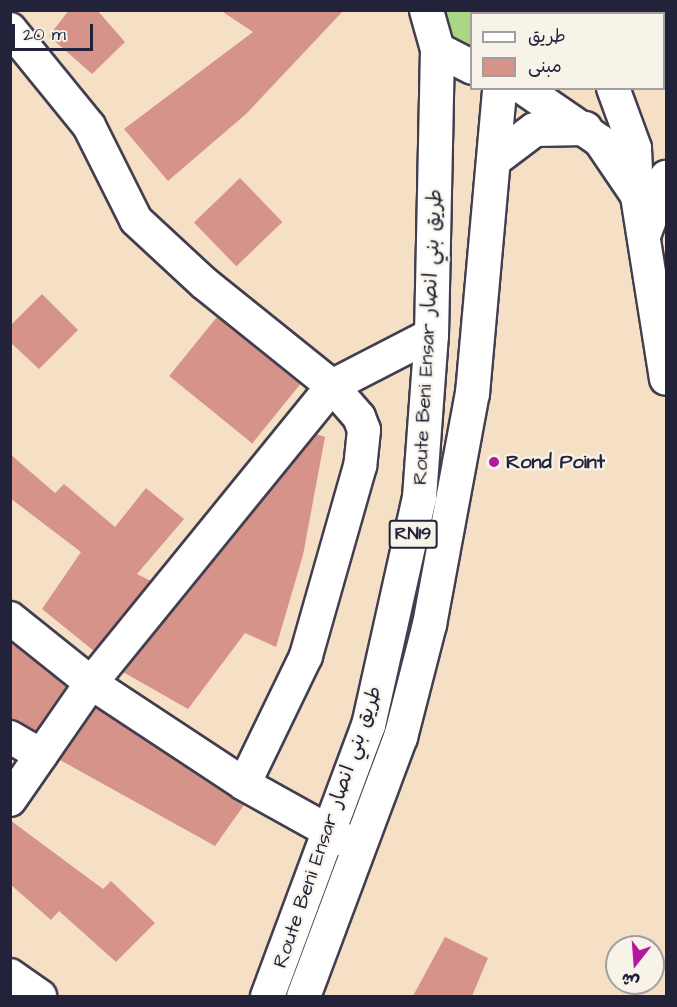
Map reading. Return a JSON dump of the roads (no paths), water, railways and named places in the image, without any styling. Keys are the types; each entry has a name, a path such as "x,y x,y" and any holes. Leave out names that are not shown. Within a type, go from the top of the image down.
{"highway":[{"name":"RN19","path":"426,10 437,49"},
{"path":"437,49 470,66"},
{"name":"Route Beni Ensar طريق بني انصار","path":"267,996 330,834 368,724 398,612 419,497 431,335 437,49"},
{"name":"Route Beni Ensar طريق بني انصار","path":"303,996 363,849 400,737 453,509 480,323 499,90"},
{"path":"494,160 534,129 585,128"}],"street":[{"path":"10,29 89,126 136,220 204,283 332,386 359,417 364,430 360,466 306,656 244,784"},
{"path":"526,90 585,128 612,156 637,196"},
{"path":"614,90 635,148 637,196 661,301 666,379"},
{"path":"645,233 666,177"},
{"path":"10,800 91,683 332,386 431,335"},
{"path":"10,618 91,683 244,784 330,834 363,849"},
{"path":"10,737 41,755"},
{"path":"10,975 40,996"}],"place":[{"name":"Rond Point","path":"494,462"}]}
